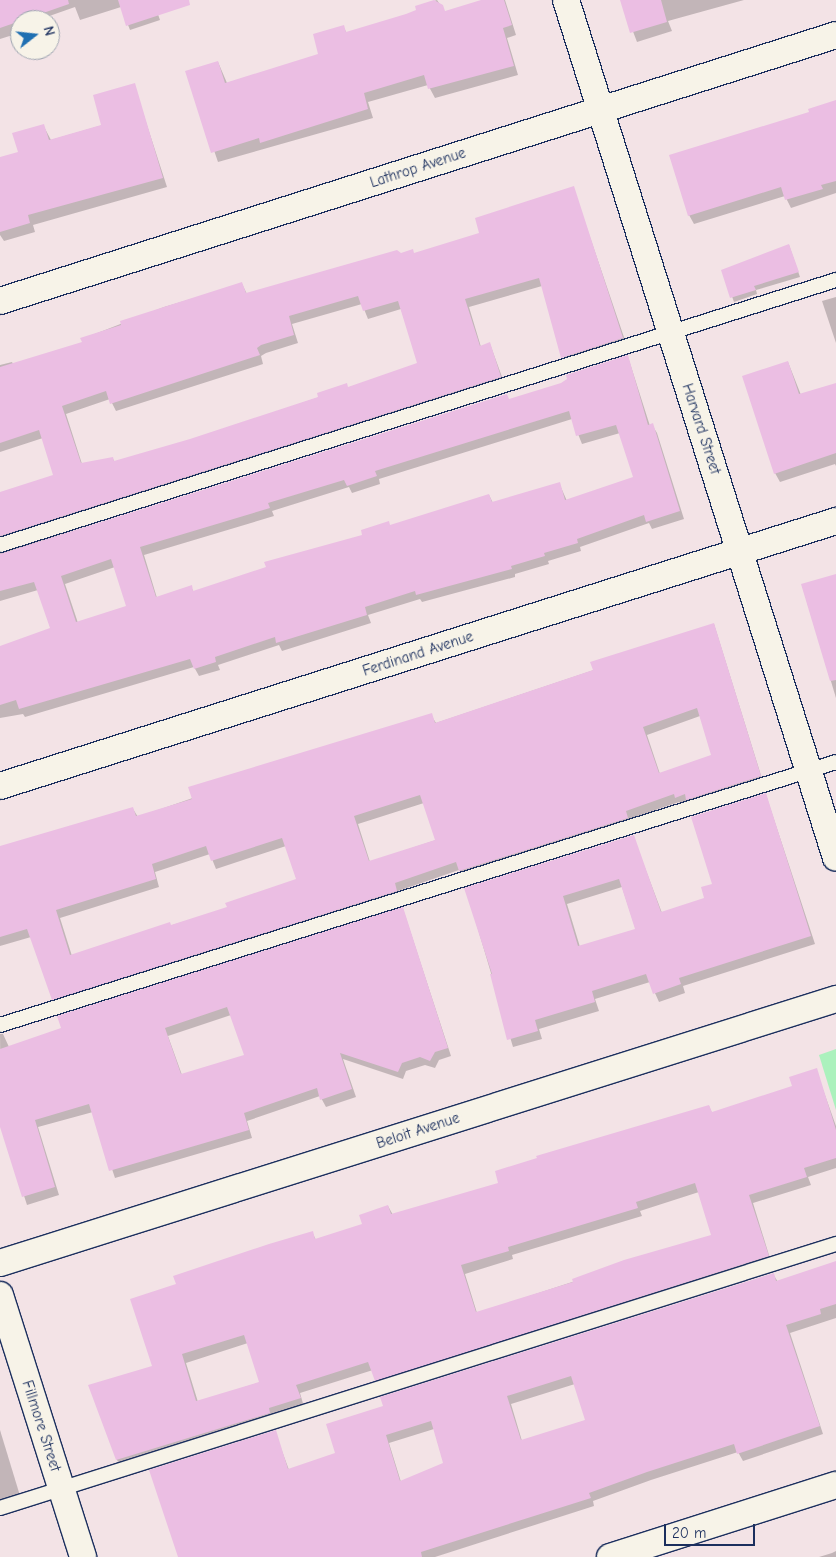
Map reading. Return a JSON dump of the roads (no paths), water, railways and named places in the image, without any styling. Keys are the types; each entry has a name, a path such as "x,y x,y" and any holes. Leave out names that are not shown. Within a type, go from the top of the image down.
{"street":[{"name":"Harvard Street","path":"566,0 836,858"},
{"name":"Lathrop Avenue","path":"0,301 836,35"},
{"name":"Ferdinand Avenue","path":"0,786 836,521"},
{"name":"Beloit Avenue","path":"0,1263 836,999"},
{"name":"Fillmore Street","path":"0,1295 83,1557"},
{"path":"610,1557 836,1485"}],"lane":[{"path":"0,545 836,280"},
{"path":"0,1025 836,762"},
{"path":"0,1508 836,1244"}]}
